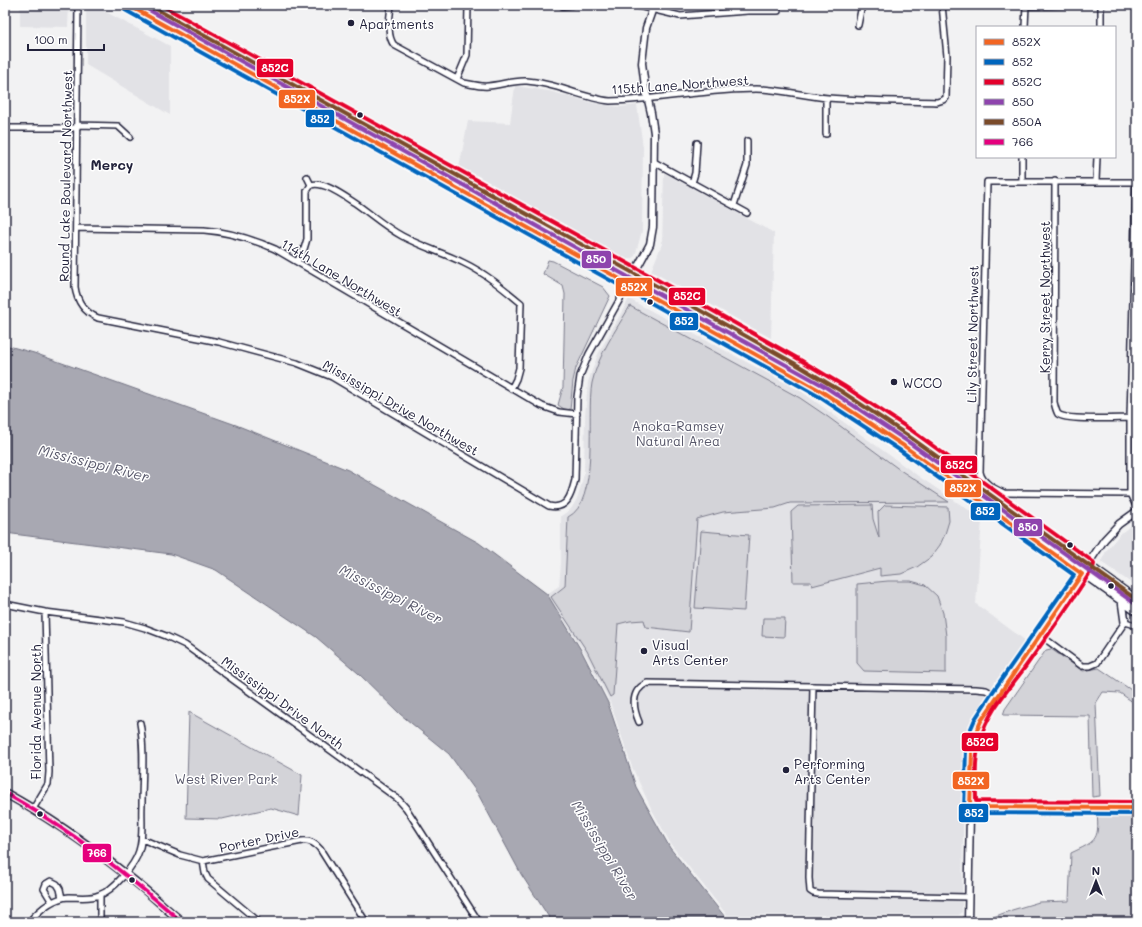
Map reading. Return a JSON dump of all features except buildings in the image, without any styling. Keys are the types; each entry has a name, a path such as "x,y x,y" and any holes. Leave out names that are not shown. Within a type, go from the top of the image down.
{"main road":[{"path":"128,5 768,360 845,406 904,446 1137,612"},
{"path":"149,5 794,363 841,391 907,435 1137,600"},
{"path":"1122,601 1125,622"},
{"path":"5,793 73,835 125,873 182,922"}],"street":[{"name":"Round Lake Boulevard Northwest","path":"78,5 75,287 78,300"},
{"name":"115th Lane Northwest","path":"391,5 390,35 391,41 394,45 464,83 487,86 513,81 527,81 552,86 596,100 623,101 732,90 757,89 826,98 866,101 937,102 946,98 947,56 942,5"},
{"path":"457,79 467,55 468,5"},
{"path":"563,6 572,5"},
{"path":"634,5 653,7 675,15 689,16 748,11 778,11"},
{"path":"858,25 862,5"},
{"path":"1025,26 1026,6 1065,5"},
{"path":"1101,26 1102,5"},
{"path":"577,414 578,391 583,367 648,249 652,234 654,133 643,73 642,57 646,28 653,7"},
{"path":"826,98 826,134"},
{"path":"5,128 118,126 130,137"},
{"path":"734,205 747,165 748,141"},
{"path":"692,183 695,173 697,143"},
{"path":"1022,158 1022,181 1137,182 1130,418 1130,494 1137,508"},
{"path":"1096,181 1097,158"},
{"path":"654,162 747,213"},
{"path":"307,177 312,185"},
{"name":"Lily Street Northwest","path":"1022,181 987,182 980,472 982,478 997,490 1004,493 1130,494"},
{"name":"Kerry Street Northwest","path":"1055,181 1054,402 1057,413 1062,416 1086,419 1130,418"},
{"path":"297,262 304,249 307,239 307,191 312,185 319,183 358,205 388,228 403,237 470,266 500,285 521,303 519,368 511,389"},
{"name":"114th Lane Northwest","path":"76,228 225,232 260,242 275,249 511,389 550,410 577,414"},
{"name":"Mississippi Drive Northwest","path":"78,300 86,311 98,318 219,342 297,363 319,372 338,381 549,506 556,508 564,504 570,497 574,486 577,414"},
{"path":"968,922 971,758 974,740 981,721 1113,529 1137,511"},
{"name":"Mississippi Drive North","path":"5,604 45,612 124,622 145,628 185,645 248,689 398,799 406,808 479,922"},
{"name":"Florida Avenue North","path":"33,809 48,784 49,772 45,612"},
{"path":"1040,635 1082,666 1090,666 1097,663 1125,622 1137,627"},
{"path":"639,722 634,708 634,699 641,686 647,683 976,689 986,690 997,696"},
{"path":"813,686 810,891 818,894 968,897"},
{"path":"29,922 42,908 62,898 87,898 100,895 111,888 137,857 142,838 143,756 140,723"},
{"path":"970,807 1137,808"},
{"name":"Porter Drive","path":"142,838 180,855 203,862 302,841 309,841 317,845 320,849 366,922"},
{"path":"203,862 208,879 259,922"},
{"path":"52,902 44,889 46,884 51,881 57,884 62,898"},
{"path":"100,895 100,922"}],"shaded area":[{"path":"20,5 69,5 68,27 20,26"},
{"path":"86,11 104,11 170,46 170,115 86,65"},
{"path":"515,86 549,91 593,103 620,107 637,105 643,147 642,231 635,256 630,259 624,259 471,172 459,168 468,121 510,123"},
{"path":"664,173 774,233 771,338 651,271 662,244"},
{"path":"629,299 802,392 921,478 982,519 976,604 1026,641 995,682 973,722 968,735 964,752 962,912 959,915 727,915 672,846 651,808 632,767 610,702 582,648 547,594 559,586 561,564 561,516 571,509 578,497 584,474 585,415 588,382 598,354"},
{"path":"1137,521 1137,587 1101,562 1106,551 1120,534"}],"green space":[{"path":"548,260 553,261 603,287 610,296 576,368 570,410 564,409 558,405 563,387 565,294 563,286 543,274"},
{"name":"Anoka-Ramsey Natural Area","path":"630,306 800,398 900,470 949,502 790,503 775,508 723,512 697,519 689,632 646,627 644,620 618,624 613,695 610,697 587,651 551,597 565,586 568,517 578,508 584,494 588,476 592,383 598,363"},
{"path":"872,505 873,519 879,538 878,512 885,505 948,507 949,521 940,545 931,557 917,567 901,574 880,576 880,568 812,586 811,582 793,582 791,512 798,506"},
{"path":"701,531 749,535 744,611 695,608"},
{"path":"888,581 911,581 925,585 937,596 943,613 946,636 946,673 864,671 857,663 857,584"},
{"path":"763,618 785,618 784,637 762,636"},
{"path":"1051,649 1083,671 1099,668 1137,694 1137,705 1120,693 1103,692 1096,703 1100,796 1092,797 1090,716 1003,715 1005,709 1046,650"},
{"name":"West River Park","path":"189,712 302,775 299,816 271,808 222,819 186,818"},
{"path":"1097,814 1134,817 1137,826 1137,922 980,922 1039,902 1069,901 1071,853 1094,840 1098,823"}],"water":[{"name":"Mississippi River","path":"5,345 34,353 236,425 348,470 479,543 547,594 581,650 608,703 636,787 670,848 729,922 552,922 521,874 478,794 449,754 400,714 358,673 316,637 216,570 171,554 5,533"}],"transit line":[{"name":"852X","path":"128,5 821,391 904,446 1082,574 981,721 975,735 972,751 970,807 1137,808"},
{"name":"850","path":"140,5 824,386 907,441 1137,605"},
{"name":"850A","path":"149,5 644,279 841,391 907,435 1137,600"},
{"name":"852C","path":"161,5 647,274 844,386 911,430 1092,561 1094,564 1093,568 1035,654 999,701 983,730 977,756 976,801 1137,802"},
{"name":"852","path":"125,10 818,396 901,451 1074,575 975,719 969,733 966,750 964,809 966,812 970,813 1137,814"},
{"name":"766","path":"5,793 29,807 97,853 140,886 182,922"}],"place":[{"name":"Apartments","path":"351,23"},
{"name":"WCCO","path":"894,382"},
{"name":"Visual Arts Center","path":"644,651"},
{"name":"Performing Arts Center","path":"786,770"}],"district":[{"name":"Mercy","path":"112,164"}]}
